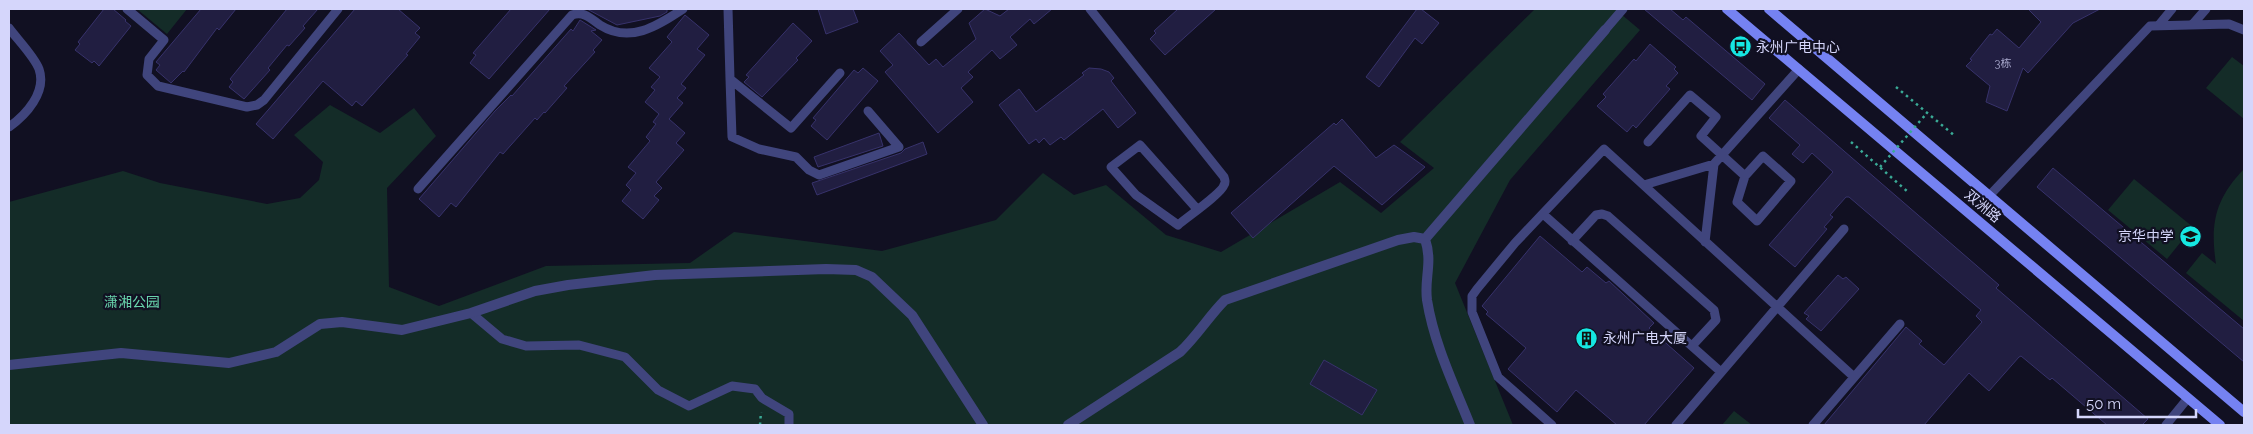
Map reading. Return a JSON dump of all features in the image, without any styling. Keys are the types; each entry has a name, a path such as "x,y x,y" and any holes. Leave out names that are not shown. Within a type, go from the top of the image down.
{"main road":[{"name":"双洲路","path":"1727,9 2220,425"},
{"name":"双洲路","path":"1769,9 2244,412"}],"street":[{"path":"1426,239 1606,30"},
{"path":"1068,425 1180,352 1192,341 1213,312 1225,300 1398,240 1414,237 1426,239"},
{"path":"1426,239 1430,262 1427,298 1432,320 1439,349 1470,425"},
{"path":"9,366 121,353 229,362 276,352 320,324 342,322 402,330 471,313 501,301 535,291 610,279 729,272 856,270 872,277 912,315 982,425"}],"lane":[{"path":"127,9 164,40 149,59 146,67 147,75 151,81 158,86 247,107 257,105 264,100 338,9"},
{"path":"418,189 572,15 579,13 586,15 613,32 635,32 653,28 683,9"},
{"path":"728,9 732,137 759,149 796,157 809,170 819,175 899,147 868,111"},
{"path":"921,42 958,9"},
{"path":"1090,9 1224,177 1224,187 1197,209 1178,224 1136,195 1111,167 1140,145 1197,209"},
{"path":"1606,30 1624,9"},
{"path":"2158,26 2172,9"},
{"path":"2192,25 2206,9"},
{"path":"1989,196 2150,26 2229,24 2244,30"},
{"path":"9,28 38,68 41,85 34,101 9,128"},
{"path":"1644,185 1714,164 1799,69"},
{"path":"730,79 791,128 840,73"},
{"path":"1648,142 1690,95 1716,117 1701,136 1746,176"},
{"path":"1552,425 1498,377 1472,312 1471,304 1477,289 1515,243 1604,148 1854,377"},
{"path":"1763,156 1790,181 1757,220 1737,202 1746,176 1763,156"},
{"path":"1705,242 1714,164"},
{"path":"1543,214 1721,372"},
{"path":"1572,240 1596,215 1608,216 1714,310 1716,320 1692,346"},
{"path":"1676,425 1844,229"},
{"path":"471,313 502,339 526,346 579,345 625,356 658,390 689,406 732,386 754,389 762,398 789,414 789,425"},
{"path":"1813,425 1900,324"},
{"path":"2166,425 2188,398"}],"path":[{"path":"1896,87 1955,136"},
{"path":"1880,167 1927,113"},
{"path":"1851,142 1908,192"}],"green space":[{"path":"137,9 187,9 167,34"},
{"name":"潇湘公园","path":"1535,9 1615,9 1640,30 1510,180 1455,283 1513,425 9,425 9,202 123,171 160,183 267,204 300,198 319,180 323,162 294,135 330,105 380,133 414,108 436,136 387,188 389,287 439,306 546,266 690,263 734,232 882,251 996,220 1043,173 1074,195 1106,185 1166,235 1221,252 1340,182 1381,213 1434,168 1400,142"},
{"path":"2232,57 2244,66 2244,119 2206,88"},
{"path":"2244,169 2244,321 2186,273 2202,253 2216,264 2214,236 2217,213 2227,191"},
{"path":"2134,179 2193,227 2167,259 2108,210"},
{"path":"1734,411 1752,425 1722,425"}],"building":[{"path":"104,9 113,9 131,26 99,66 75,50 80,44 78,42"},
{"path":"201,9 236,9 219,30 217,28 184,72 171,83 156,70 160,65 156,62"},
{"path":"287,9 318,9 303,26 305,28 289,46 287,45 268,68 270,70 244,99 229,87 233,82 230,79"},
{"path":"355,9 398,9 420,28 415,33 420,37 406,54 408,55 362,106 356,101 352,106 323,81 273,139 256,124"},
{"path":"511,9 550,9 489,79 470,63 476,55 473,53"},
{"path":"587,9 667,9 667,12 660,16 617,25"},
{"path":"818,9 853,9 858,22 826,34"},
{"path":"985,9 1000,16 1009,9 1052,9 1034,24 1030,19 1010,37 1017,45 1000,59 992,50 968,72 973,77 961,88 973,102 938,133 885,72 893,65 880,51 899,33 929,65 936,59 943,67 976,39 969,23"},
{"path":"1178,9 1216,9 1165,55 1150,39 1156,33 1154,31"},
{"path":"1417,9 1421,9 1439,23 1422,44 1415,38 1379,87 1366,77"},
{"path":"1644,9 1670,9 1683,20 1686,17 1765,84 1752,100"},
{"path":"2028,9 2100,9 2073,23 2028,73 2023,68 2007,111 1986,102 1990,86 1966,66 1990,34 1992,35 1997,29 2019,48 2041,22"},
{"path":"685,15 709,35 697,49 705,55 681,84 686,88 677,98 683,103 669,119 685,133 676,143 684,150 656,182 662,188 654,196 659,200 643,219 622,201 631,190 626,185 636,173 628,167 650,141 646,137 656,124 653,122 659,114 645,102 655,90 651,87 660,77 649,68 672,42 667,37"},
{"path":"580,20 596,30 591,31 602,40 593,50 595,52 564,86 567,88 545,113 537,120 535,118 503,154 500,152 456,207 451,203 439,217 419,199 495,111 512,96 571,29 573,31"},
{"path":"793,23 812,41 796,58 798,60 762,97 744,82 749,77 746,75"},
{"path":"1650,44 1676,67 1674,69 1678,73 1666,86 1670,89 1636,128 1633,125 1627,132 1597,106 1606,97 1603,94"},
{"path":"863,68 878,81 827,140 811,126 816,120 813,118 854,70 858,73"},
{"path":"1089,68 1109,72 1114,78 1111,81 1136,113 1118,128 1103,109 1064,140 1061,137 1050,145 1044,138 1039,143 1036,139 1029,144 999,105 1019,89 1036,112 1084,75 1082,73"},
{"path":"1785,100 1999,285 1996,288 2148,419 2142,425 2107,425 2052,378 2050,380 2021,356 1989,391 1969,373 1924,425 1824,425 1906,327 1922,341 1919,344 1944,365 1982,322 1976,316 1981,310 1849,197 1846,197 1830,215 1833,217 1824,227 1827,229 1795,267 1769,245 1833,172 1812,153 1803,163 1792,154 1800,145 1769,118"},
{"path":"1342,119 1376,158 1394,145 1425,167 1382,205 1334,166 1253,238 1231,213 1334,123 1336,125"},
{"path":"879,133 883,146 818,167 814,157"},
{"path":"923,142 927,154 817,195 812,183 901,153 905,149"},
{"path":"2053,168 2244,329 2244,362 2037,187"},
{"name":"永州广电大厦","path":"1540,236 1582,272 1587,267 1606,283 1609,281 1654,323 1649,328 1694,368 1644,425 1617,425 1576,390 1557,412 1508,369 1526,348 1486,314 1488,312 1482,306"},
{"path":"1838,275 1843,279 1846,277 1859,289 1821,331 1806,319 1809,316 1804,313"},
{"path":"1324,360 1377,390 1362,415 1310,384"}],"place":[{"name":"永州广电中心","path":"1740,47"},
{"name":"京华中学","path":"2190,236"},
{"name":"永州广电大厦","path":"1587,338"}]}
